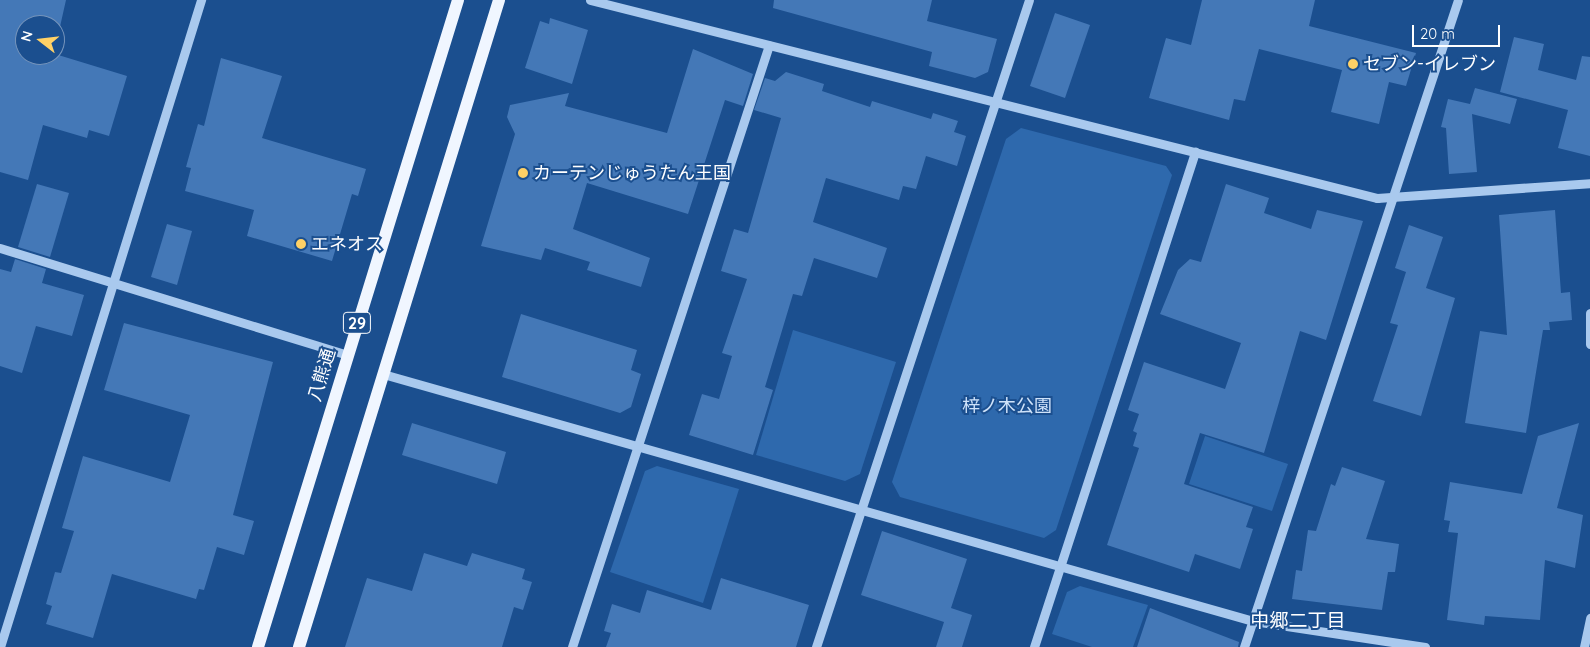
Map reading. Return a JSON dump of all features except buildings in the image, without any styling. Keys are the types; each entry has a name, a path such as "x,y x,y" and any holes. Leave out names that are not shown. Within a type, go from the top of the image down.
{"main road":[{"name":"八熊通","path":"258,647 458,0"},
{"name":"29","path":"299,647 499,0"}],"street":[{"path":"0,647 201,0"},
{"path":"590,0 1377,198 1590,183"},
{"path":"816,647 1029,0"},
{"path":"1244,647 1391,197 1458,0"},
{"path":"572,647 769,45"},
{"path":"1034,647 1195,152"},
{"path":"0,248 347,355"},
{"path":"1590,313 1590,344"},
{"path":"383,374 1059,568 1253,621 1425,647"},
{"path":"1584,647 1590,618"}],"green space":[{"name":"梓ノ木公園","path":"1021,128 1166,166 1172,175 1056,530 1044,538 900,497 892,482 1006,139"},
{"path":"793,330 896,362 860,474 845,481 756,455"},
{"path":"1205,436 1288,464 1272,511 1189,484"},
{"path":"657,466 739,489 703,603 610,572 645,471"},
{"path":"1080,586 1148,605 1133,647 1092,647 1052,634 1067,592"}],"place":[{"name":"セブン-イレブン","path":"1353,64"},
{"name":"カーテンじゅうたん王国","path":"523,173"},
{"name":"エネオス","path":"301,244"}],"district":[{"name":"中郷二丁目","path":"1298,621"}]}
